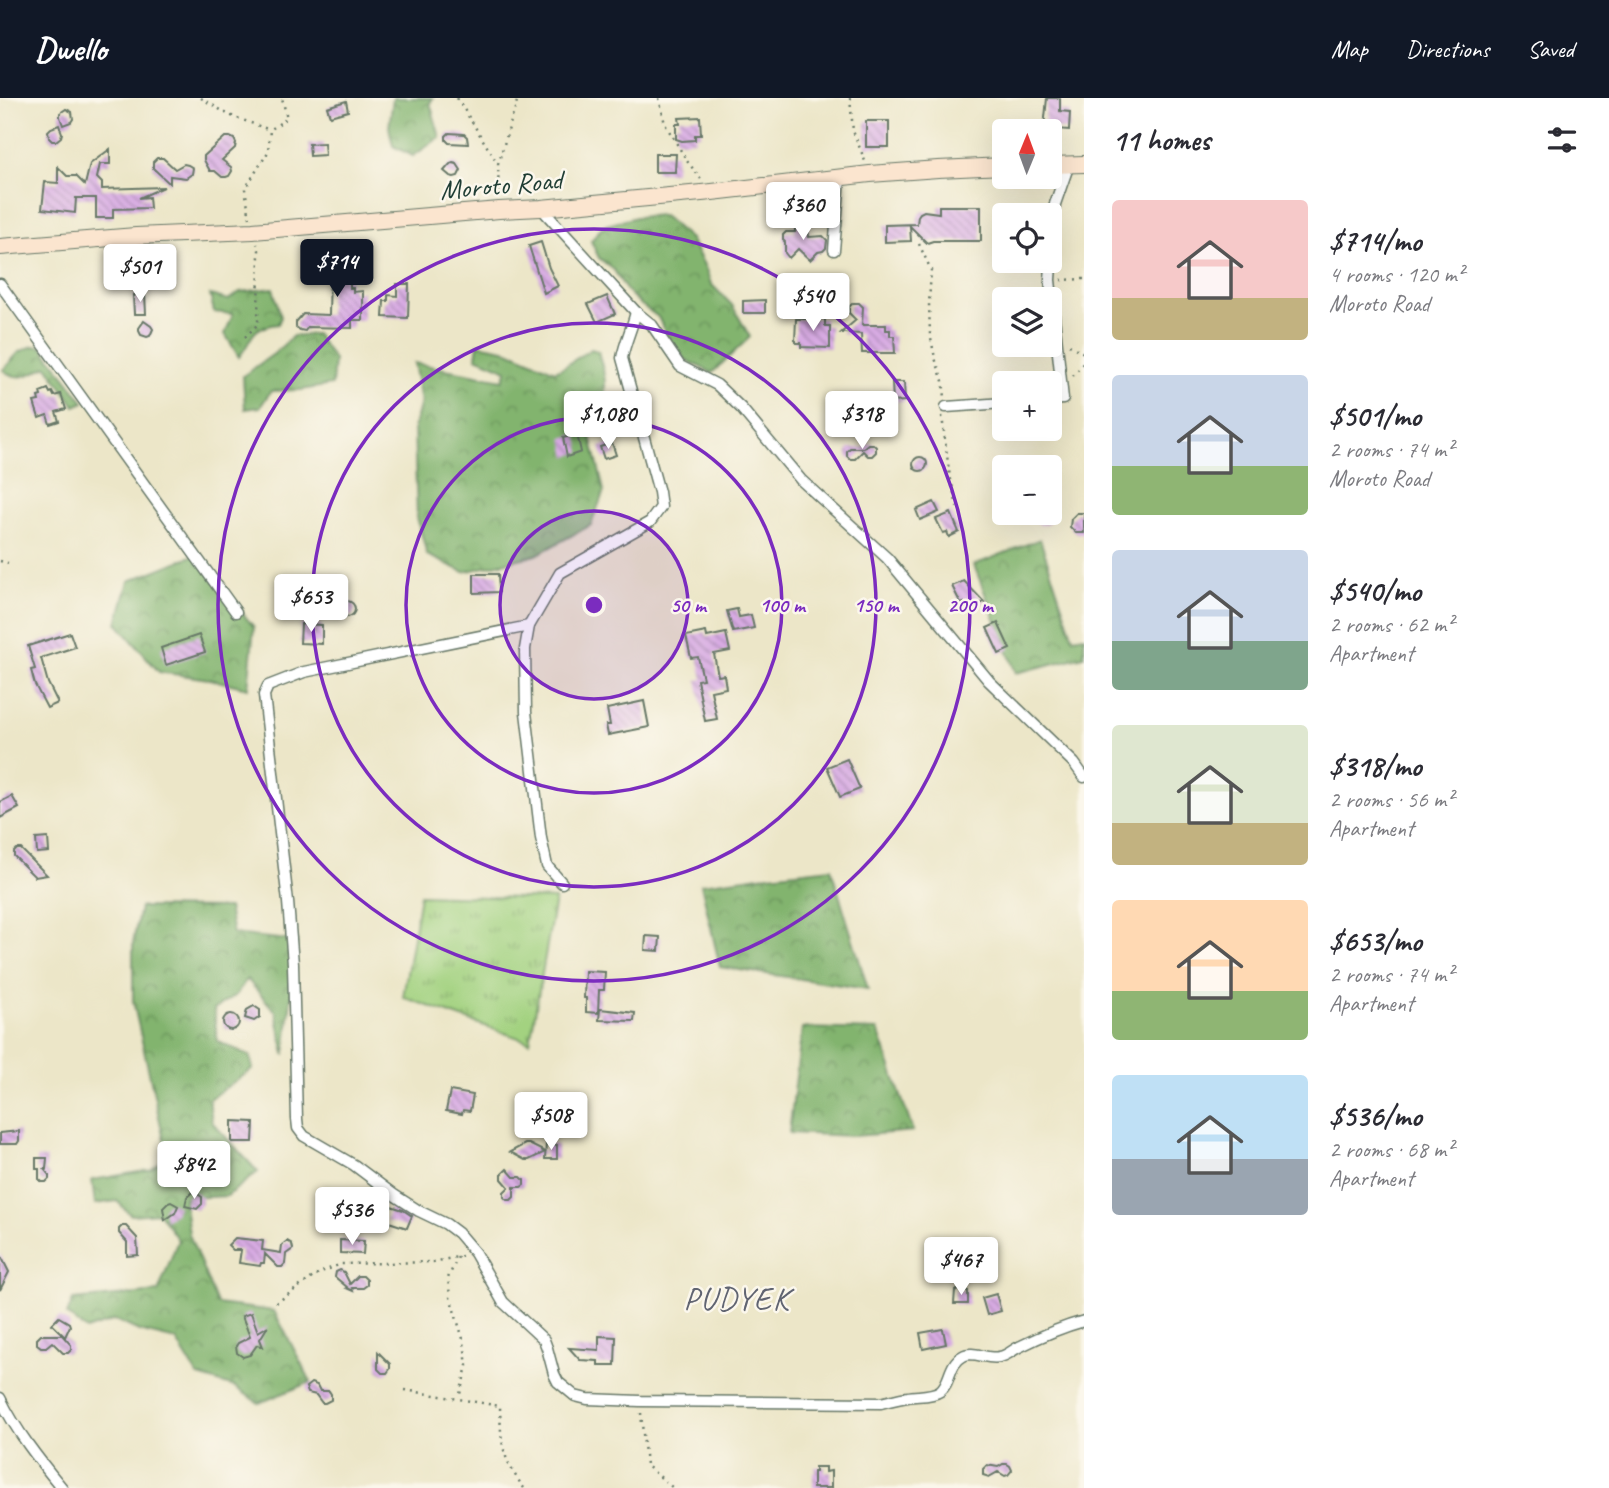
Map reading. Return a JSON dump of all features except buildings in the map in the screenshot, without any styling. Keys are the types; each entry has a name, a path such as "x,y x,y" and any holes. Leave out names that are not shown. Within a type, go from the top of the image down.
{"main road":[{"name":"Moroto Road","path":"0,247 136,236 253,231 541,208 870,174 992,167"}],"street":[{"path":"1051,287 1055,204 1077,164"},
{"path":"834,250 839,178"},
{"path":"541,208 636,312 652,325 680,366 717,385 741,408 801,480 887,558 989,681 1074,763 1084,777"},
{"path":"0,284 236,612"},
{"path":"562,883 547,866 541,838 526,712 525,649 528,626 560,573 650,522 661,507 622,358 636,312"},
{"path":"946,407 992,404"},
{"path":"528,626 303,672 268,686 264,695 293,964 298,1128 304,1136 354,1165 411,1206 458,1233 475,1253 503,1302 544,1340 558,1382 575,1395 587,1399 881,1403 940,1391 947,1382 950,1371 963,1355 996,1358 1084,1321"},
{"path":"0,1398 9,1417 31,1449 62,1488"}],"path":[{"path":"201,98 229,115 270,130"},
{"path":"457,98 498,164"},
{"path":"499,210 498,164 518,98"},
{"path":"659,98 665,124 687,161 712,192"},
{"path":"850,98 853,131 870,174"},
{"path":"919,244 931,270 930,334 943,381 946,407 942,417 949,471 958,511"},
{"path":"1050,280 1084,279"},
{"path":"1062,341 1084,353"},
{"path":"0,561 8,563"},
{"path":"276,1303 319,1273 341,1264 433,1262 475,1253"},
{"path":"458,1257 448,1278 450,1297 464,1342 467,1366 459,1399"},
{"path":"405,1391 500,1406 501,1445 512,1472 524,1488"},
{"path":"640,1401 646,1465 673,1488"}],"green space":[{"path":"393,98 433,98 430,103 440,137 413,156 393,146 389,127"},
{"path":"662,215 690,239 711,284 732,305 750,337 712,373 686,360 667,336 658,317 626,290 614,270 599,258 591,241 603,226 636,217"},
{"path":"273,288 281,317 278,324 261,328 253,334 239,357 225,334 233,314 214,312 210,295 228,300 240,292"},
{"path":"316,334 334,360 332,385 271,391 260,407 245,409 243,376 293,336"},
{"path":"478,344 504,349 555,371 591,349 598,351 605,385 601,408 611,413 589,428 604,491 591,525 536,555 464,572 427,555 417,517 414,428 421,402 414,363 503,380 507,370 476,357"},
{"path":"33,346 42,347 84,402 75,406 47,366 20,377 3,370 19,352"},
{"path":"1040,539 1073,638 1084,636 1084,656 1016,673 974,565"},
{"path":"194,555 254,627 248,688 159,672 117,623 129,581"},
{"path":"831,868 868,989 720,967 701,884"},
{"path":"420,895 555,899 530,1042 403,997"},
{"path":"140,907 228,908 233,934 297,941 285,1055 276,1012 247,979 236,995 214,1009 217,1041 250,1056 253,1069 209,1099 212,1122 258,1172 227,1196 184,1198 189,1234 217,1304 274,1311 311,1382 259,1403 235,1387 198,1376 176,1340 139,1331 115,1320 86,1330 67,1315 73,1300 158,1292 178,1240 159,1213 131,1215 117,1201 95,1204 92,1180 150,1170 168,1157 133,1001 133,943"},
{"path":"802,1028 878,1030 913,1131 854,1136 789,1133"}],"district":[{"name":"PUDYEK","path":"737,1298"}]}
